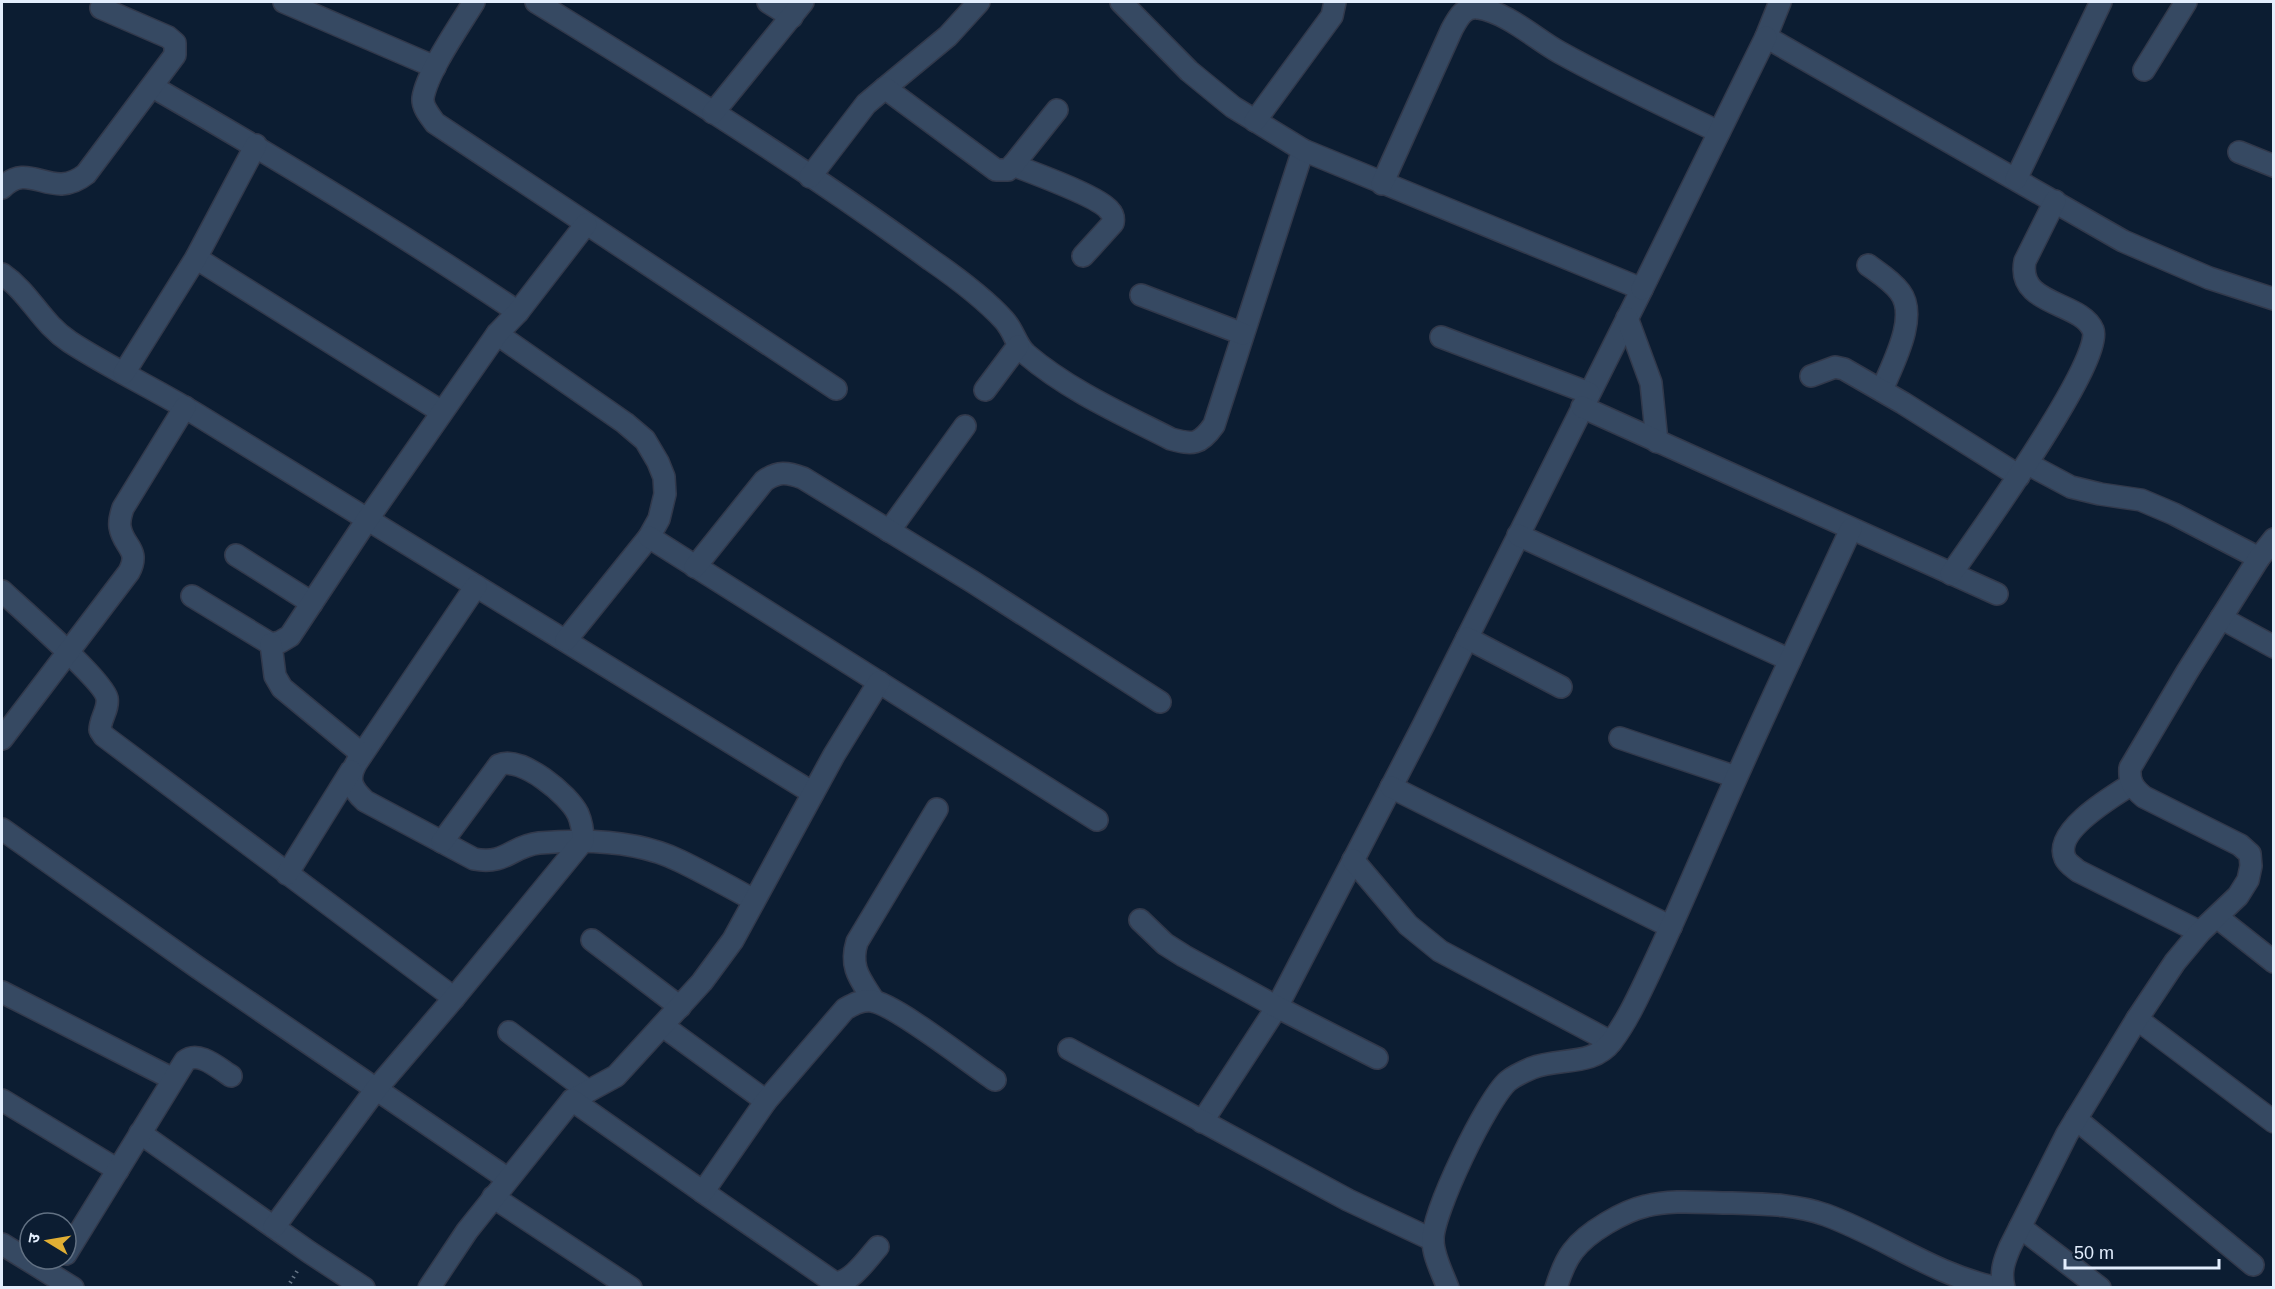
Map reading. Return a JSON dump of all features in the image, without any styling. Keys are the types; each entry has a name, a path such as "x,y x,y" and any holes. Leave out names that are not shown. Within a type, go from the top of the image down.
{"street":[{"path":"284,2 435,67"},
{"path":"474,2 435,67 423,99 426,110 435,123 836,388"},
{"path":"536,2 713,113 924,254 985,302 1010,328 1018,346 1027,354 1088,397 1171,439 1185,443 1196,443 1206,436 1214,425 1243,333 1308,152"},
{"path":"713,113 798,9 768,2"},
{"path":"810,177 866,104 948,36 979,2"},
{"path":"1121,2 1189,71 1233,107 1308,152 1642,289"},
{"path":"1255,120 1332,16 1335,2"},
{"path":"1202,1122 1276,1007 1391,787 1642,289 1766,37 1780,2"},
{"path":"2016,178 2101,2"},
{"path":"2144,70 2186,2"},
{"path":"2,188 14,178 21,176 52,185 77,182 86,174 175,55 175,44 168,37 101,8"},
{"path":"1382,184 1452,29 1466,9 1478,8 1508,21 1557,51 1719,132"},
{"path":"1766,37 2123,240 2161,259 2209,278 2274,299"},
{"path":"153,87 256,145 423,248 518,312"},
{"path":"885,88 991,168 1003,171 1013,165 1057,110"},
{"path":"124,373 196,258 256,145"},
{"path":"2239,152 2274,166"},
{"path":"1013,165 1052,180 1103,204 1110,210 1114,217 1113,223 1083,256"},
{"path":"1951,574 2024,470 2081,372 2095,340 2093,330 2087,322 2035,291 2026,283 2023,271 2025,261 2055,201"},
{"path":"192,596 271,644 290,636 367,520 497,334 518,312 586,224"},
{"path":"196,258 442,412"},
{"path":"1868,265 1892,283 1902,294 1908,316 1904,334 1882,390"},
{"path":"2,274 20,288 52,329 70,342 185,407 813,793"},
{"path":"1141,295 1243,333"},
{"path":"1627,318 1651,383 1657,442"},
{"path":"497,334 625,423 645,440 664,477 665,494 659,519 649,537 566,640"},
{"path":"1441,337 1585,400 1657,442 1997,594"},
{"path":"985,390 1018,346"},
{"path":"1811,376 1835,367 1845,369 2024,470 2071,487 2141,500 2174,514 2259,558"},
{"path":"2,739 133,564 133,552 120,529 123,508 185,407"},
{"path":"889,531 965,426"},
{"path":"696,567 764,482 775,473 789,473 803,478 973,582 1160,702"},
{"path":"1448,1287 1434,1251 1434,1224 1466,1148 1492,1100 1508,1080 1533,1067 1590,1058 1600,1054 1627,1018 1671,927 1736,777 1851,529"},
{"path":"1518,535 1790,660"},
{"path":"649,537 1097,820"},
{"path":"2004,1287 2001,1278 2003,1263 2076,1119 2175,962 2200,932 2238,897 2248,880 2252,866 2250,854 2240,845 2144,797 2132,784 2130,768 2133,759 2221,618 2259,558 2274,539"},
{"path":"236,555 312,603"},
{"path":"287,874 357,763 477,586"},
{"path":"2,591 103,689 107,697 100,730 104,736 454,998"},
{"path":"2221,618 2274,647"},
{"path":"1467,639 1561,687"},
{"path":"271,644 275,676 282,688 357,763"},
{"path":"429,1287 467,1231 507,1179 580,1096 616,1076 702,982 733,940 834,755 879,682"},
{"path":"1620,738 1736,777"},
{"path":"357,763 350,783 354,791 365,801 474,859 493,861 520,848 537,843 583,841 627,844 679,860 754,900"},
{"path":"274,1227 377,1088 583,841 583,830 578,813 554,786 524,767 505,763 499,765 442,842"},
{"path":"2132,784 2088,814 2071,831 2064,843 2063,852 2066,861 2078,871 2200,932"},
{"path":"1391,787 1671,927"},
{"path":"874,1001 855,968 853,955 857,942 937,809"},
{"path":"2,829 188,961 507,1179"},
{"path":"1353,860 1408,925 1440,951 1611,1042"},
{"path":"2217,917 2274,962"},
{"path":"1140,920 1165,944 1184,956 1276,1007 1377,1058"},
{"path":"592,940 680,1007"},
{"path":"2,992 173,1079"},
{"path":"703,1192 766,1101 845,1008 858,1002 874,1001 894,1011 995,1080"},
{"path":"2137,1019 2274,1122"},
{"path":"663,1026 766,1101"},
{"path":"509,1032 580,1096 703,1192 835,1283 839,1283 852,1274 878,1247"},
{"path":"1070,1049 1348,1200 1433,1240"},
{"path":"78,1235 184,1061 195,1057 203,1059 231,1076"},
{"path":"2,1100 118,1170"},
{"path":"2076,1119 2253,1265"},
{"path":"140,1133 364,1287"},
{"path":"493,1197 631,1287"},
{"path":"1556,1287 1560,1273 1573,1250 1587,1238 1624,1213 1647,1205 1677,1202 1777,1204 1802,1207 1851,1226 1942,1272 1997,1287"},
{"path":"2020,1227 2100,1287"},
{"path":"2,1244 73,1287"}]}
